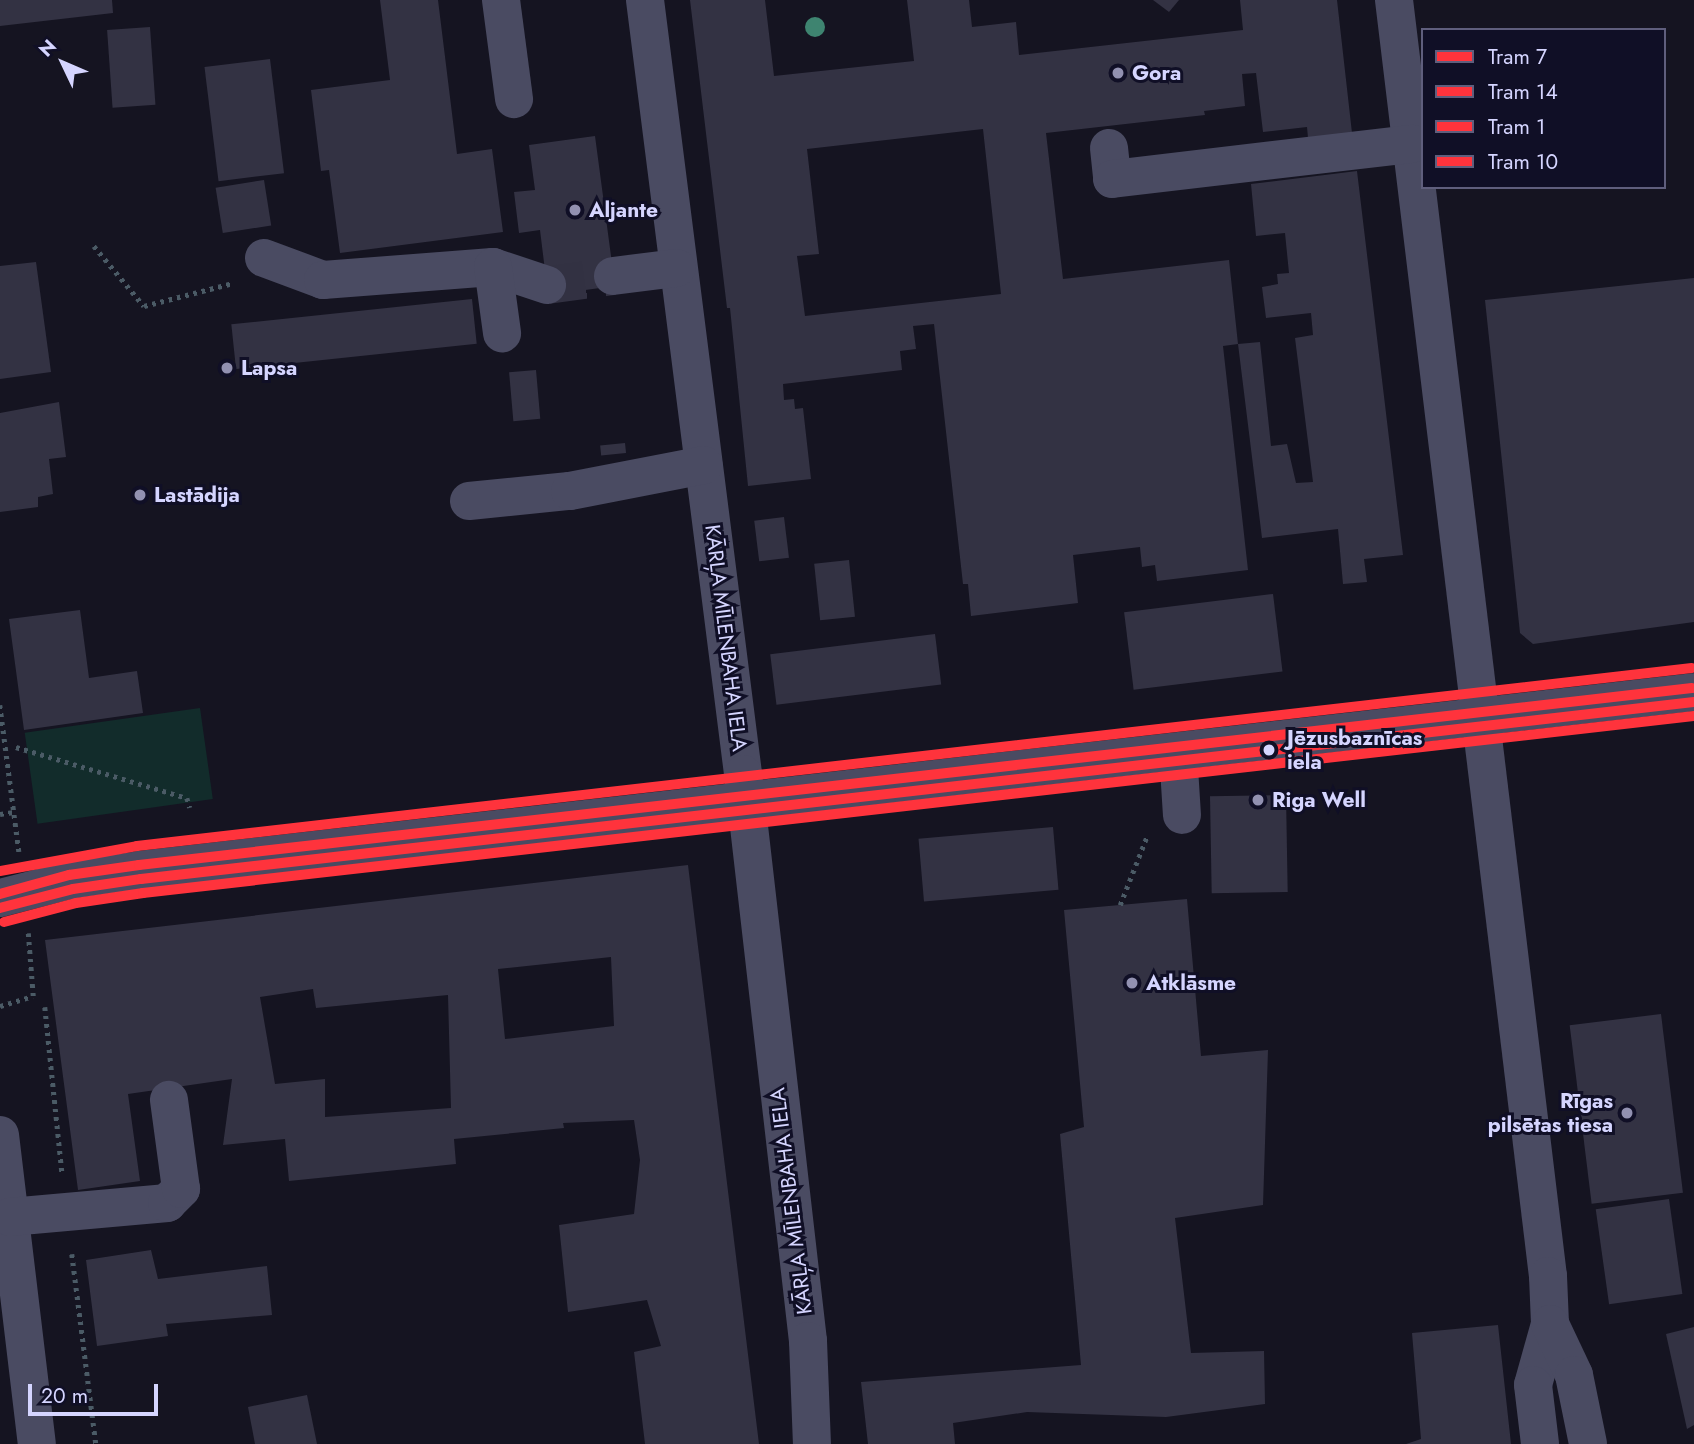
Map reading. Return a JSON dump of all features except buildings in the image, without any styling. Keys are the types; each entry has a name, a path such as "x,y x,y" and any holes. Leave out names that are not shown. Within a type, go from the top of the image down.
{"street":[{"path":"501,0 514,99"},
{"name":"KĀRĻA MĪLENBAHA IELA","path":"645,0 676,268 704,465 746,802 808,1341 812,1444"},
{"path":"1394,0 1482,716 1483,766 1548,1276 1550,1324 1533,1385 1539,1444"},
{"path":"1109,148 1112,179 1412,144"},
{"path":"264,258 323,280 493,267 547,285"},
{"path":"493,267 502,333"},
{"path":"613,276 676,268"},
{"path":"469,501 570,491 704,465"},
{"path":"0,898 70,880 140,870 1694,692"},
{"path":"1166,822 1178,752"},
{"path":"10,1217 167,1203 181,1189 169,1100"},
{"path":"0,1135 37,1444"},
{"path":"1550,1324 1574,1375 1588,1444"}],"path":[{"path":"94,246 144,306 227,288 264,258"},
{"path":"0,705 13,812 0,814"},
{"path":"16,747 187,798 190,808"},
{"path":"1120,905 1166,822"}],"green space":[{"path":"200,708 213,799 38,824 25,733"}],"tunnel":[{"path":"547,285 613,276"}],"tram line":[{"name":"10","path":"0,871 137,846 1692,668"},
{"name":"1","path":"0,894 69,875 139,865 1692,688"},
{"name":"7","path":"0,908 73,889 141,879 1694,702"},
{"name":"14","path":"4,922 76,903 143,893 1694,716"}],"place":[{"name":"Gora","path":"1118,73"},
{"name":"Aljante","path":"575,210"},
{"name":"Lapsa","path":"227,368"},
{"name":"Lastādija","path":"140,495"},
{"name":"Jēzusbaznīcas iela","path":"1269,750"},
{"name":"Riga Well","path":"1258,800"},
{"name":"Atklāsme","path":"1132,983"},
{"name":"Rīgas pilsētas tiesa","path":"1627,1113"}]}
